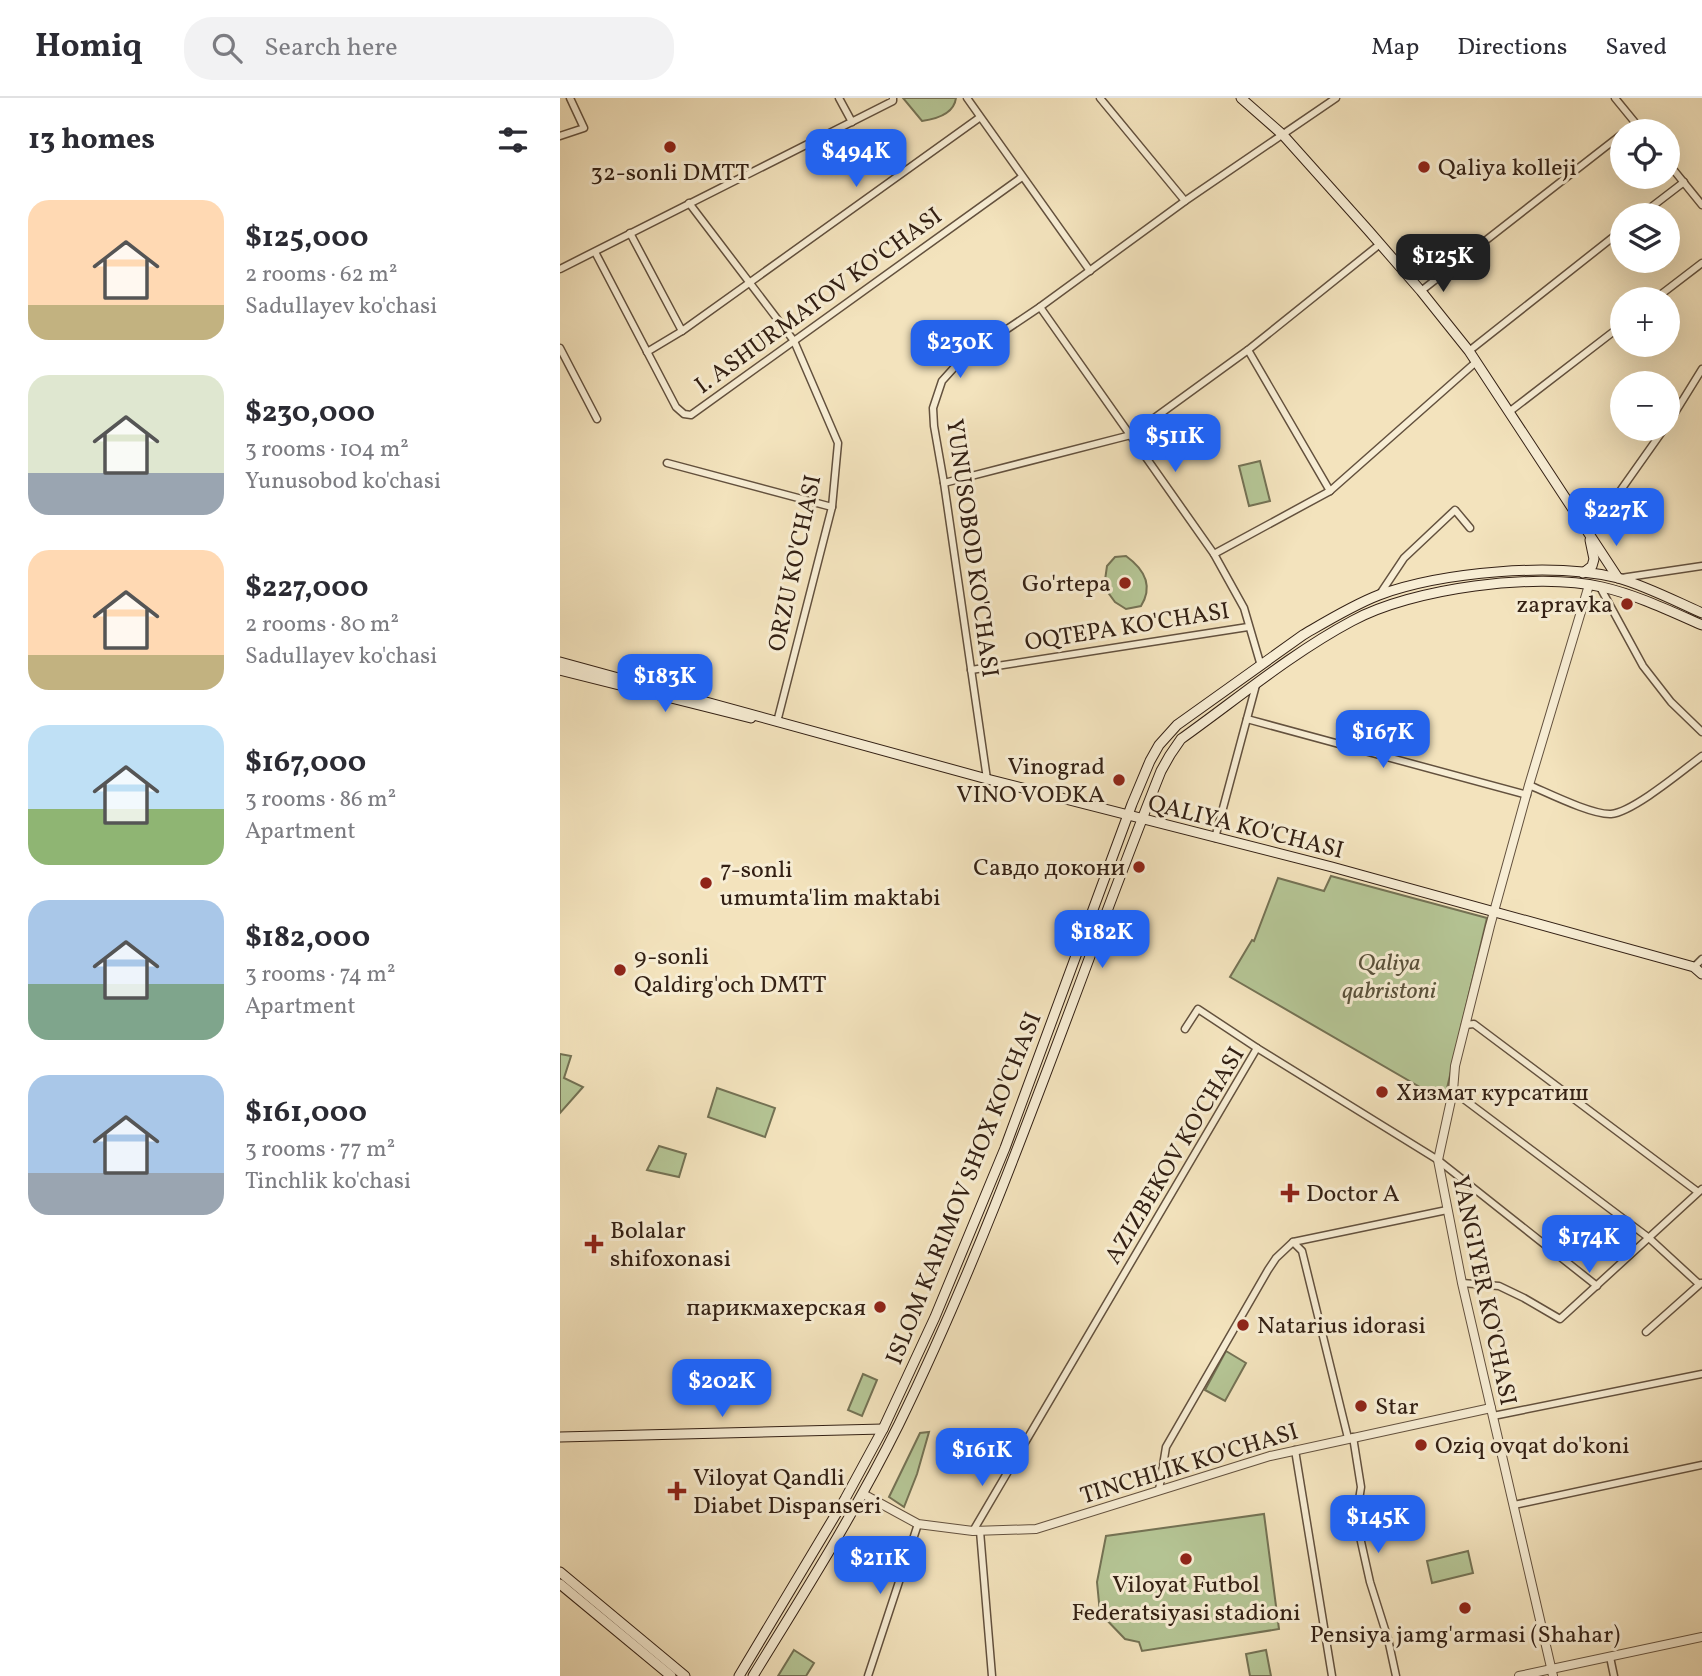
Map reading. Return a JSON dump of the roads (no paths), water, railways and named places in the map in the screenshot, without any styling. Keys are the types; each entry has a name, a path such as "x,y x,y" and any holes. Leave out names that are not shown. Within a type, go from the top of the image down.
{"main road":[{"path":"1241,98 1283,135 1421,291 1469,351 1618,578"},
{"path":"1583,573 1592,566 1594,559 1589,535"},
{"name":"ISLOM KARIMOV SHOX KO'CHASI","path":"739,1676 845,1499 883,1429 935,1317 990,1186 1150,761 1171,732 1327,621 1379,595 1412,586 1519,570 1583,573 1618,578 1702,613"},
{"name":"ISLOM KARIMOV SHOX KO'CHASI","path":"753,1676 863,1494 950,1314 1061,1036 1161,771 1181,739 1304,650 1354,620 1416,598 1520,581 1589,585 1633,596 1702,625"},
{"path":"1412,586 1411,593 1416,598"},
{"name":"QALIYA KO'CHASI","path":"560,662 987,779 1332,867 1694,967 1702,974"},
{"name":"QALIYA KO'CHASI","path":"560,670 733,715 777,722"},
{"path":"990,1186 998,1186 1000,1191"},
{"path":"560,1437 883,1429"},
{"path":"560,1572 685,1676"},
{"path":"560,1584 671,1676"}],"street":[{"path":"560,136 584,128 569,98"},
{"path":"839,98 852,122"},
{"path":"967,98 1090,271"},
{"path":"1100,98 1185,201"},
{"name":"YUNUSOBOD KO'CHASI","path":"987,779 933,417 935,399 942,382 961,360 1336,98"},
{"path":"1615,98 1632,119"},
{"path":"560,270 893,100"},
{"path":"647,352 682,331 979,118"},
{"path":"1421,291 1610,144"},
{"name":"I. ASHURMATOV KO'CHASI","path":"594,252 676,407 684,414 691,415 1022,177"},
{"path":"1680,177 1702,205"},
{"path":"1657,203 1684,182"},
{"name":"ORZU KO'CHASI","path":"689,203 794,341 838,443 832,507 777,722"},
{"path":"630,233 682,331"},
{"path":"1469,351 1610,239"},
{"path":"944,483 1131,435 1193,393 1380,244"},
{"path":"1671,287 1702,263"},
{"path":"1040,307 1214,554 1244,608 1261,666"},
{"path":"1509,412 1610,334"},
{"path":"560,348 597,419"},
{"path":"1248,350 1330,491"},
{"path":"1214,554 1330,491 1476,362"},
{"path":"1680,405 1702,369"},
{"path":"1589,535 1656,441"},
{"path":"667,463 832,507"},
{"path":"1379,595 1404,558 1455,510 1470,528"},
{"path":"1618,578 1702,566"},
{"name":"YANGIYER KO'CHASI","path":"1552,1672 1462,1283 1438,1160 1453,1091 1455,1066 1494,912 1589,585"},
{"path":"1600,587 1643,666 1671,702 1702,732"},
{"name":"OQTEPA KO'CHASI","path":"971,670 1248,627"},
{"path":"1215,838 1256,685"},
{"path":"1247,719 1527,795"},
{"path":"1529,785 1591,810 1610,814 1631,807 1702,756"},
{"path":"1694,967 1702,960"},
{"path":"1185,1029 1198,1009 1257,1048"},
{"path":"1462,1283 1499,1286 1560,1318 1700,1190 1474,1024 1465,1025"},
{"name":"AZIZBEKOV KO'CHASI","path":"976,1531 1015,1458 1257,1048 1438,1160 1597,1286"},
{"path":"1453,1091 1649,1238 1701,1283 1646,1332"},
{"path":"1159,1490 1160,1469 1166,1447 1276,1258 1293,1242 1447,1210"},
{"path":"1293,1242 1303,1251 1362,1487 1356,1519 1370,1583 1388,1639 1396,1676"},
{"path":"1492,1412 1702,1374"},
{"name":"TINCHLIK KO'CHASI","path":"863,1494 918,1524 952,1531 1036,1529 1295,1450 1350,1437 1492,1412"},
{"path":"1295,1450 1332,1676"},
{"path":"1514,1505 1702,1465"},
{"path":"868,1676 918,1524"},
{"path":"976,1531 992,1676"},
{"path":"1519,1676 1552,1672 1702,1637"},
{"path":"1610,1657 1614,1676"}],"place":[{"name":"32-sonli DMTT","path":"670,147"},
{"name":"Qaliya kolleji","path":"1424,167"},
{"name":"Go'rtepa","path":"1125,583"},
{"name":"zapravka","path":"1627,604"},
{"name":"Vinograd VINO VODKA","path":"1119,780"},
{"name":"Савдо докони","path":"1139,867"},
{"name":"7-sonli umumta'lim maktabi","path":"706,883"},
{"name":"9-sonli Qaldirg'och DMTT","path":"620,970"},
{"name":"Хизмат курсатиш","path":"1382,1092"},
{"name":"Doctor A","path":"1290,1193"},
{"name":"Bolalar shifoxonasi","path":"594,1244"},
{"name":"парикмахерская","path":"880,1307"},
{"name":"Natarius idorasi","path":"1243,1325"},
{"name":"Star","path":"1361,1406"},
{"name":"Oziq ovqat do'koni","path":"1421,1445"},
{"name":"Viloyat Qandli Diabet Dispanseri","path":"677,1491"},
{"name":"Viloyat Futbol Federatsiyasi stadioni","path":"1186,1559"},
{"name":"Pensiya jamg'armasi (Shahar)","path":"1465,1608"}],"park label":[{"name":"Qaliya qabristoni","path":"1389,976"}]}
